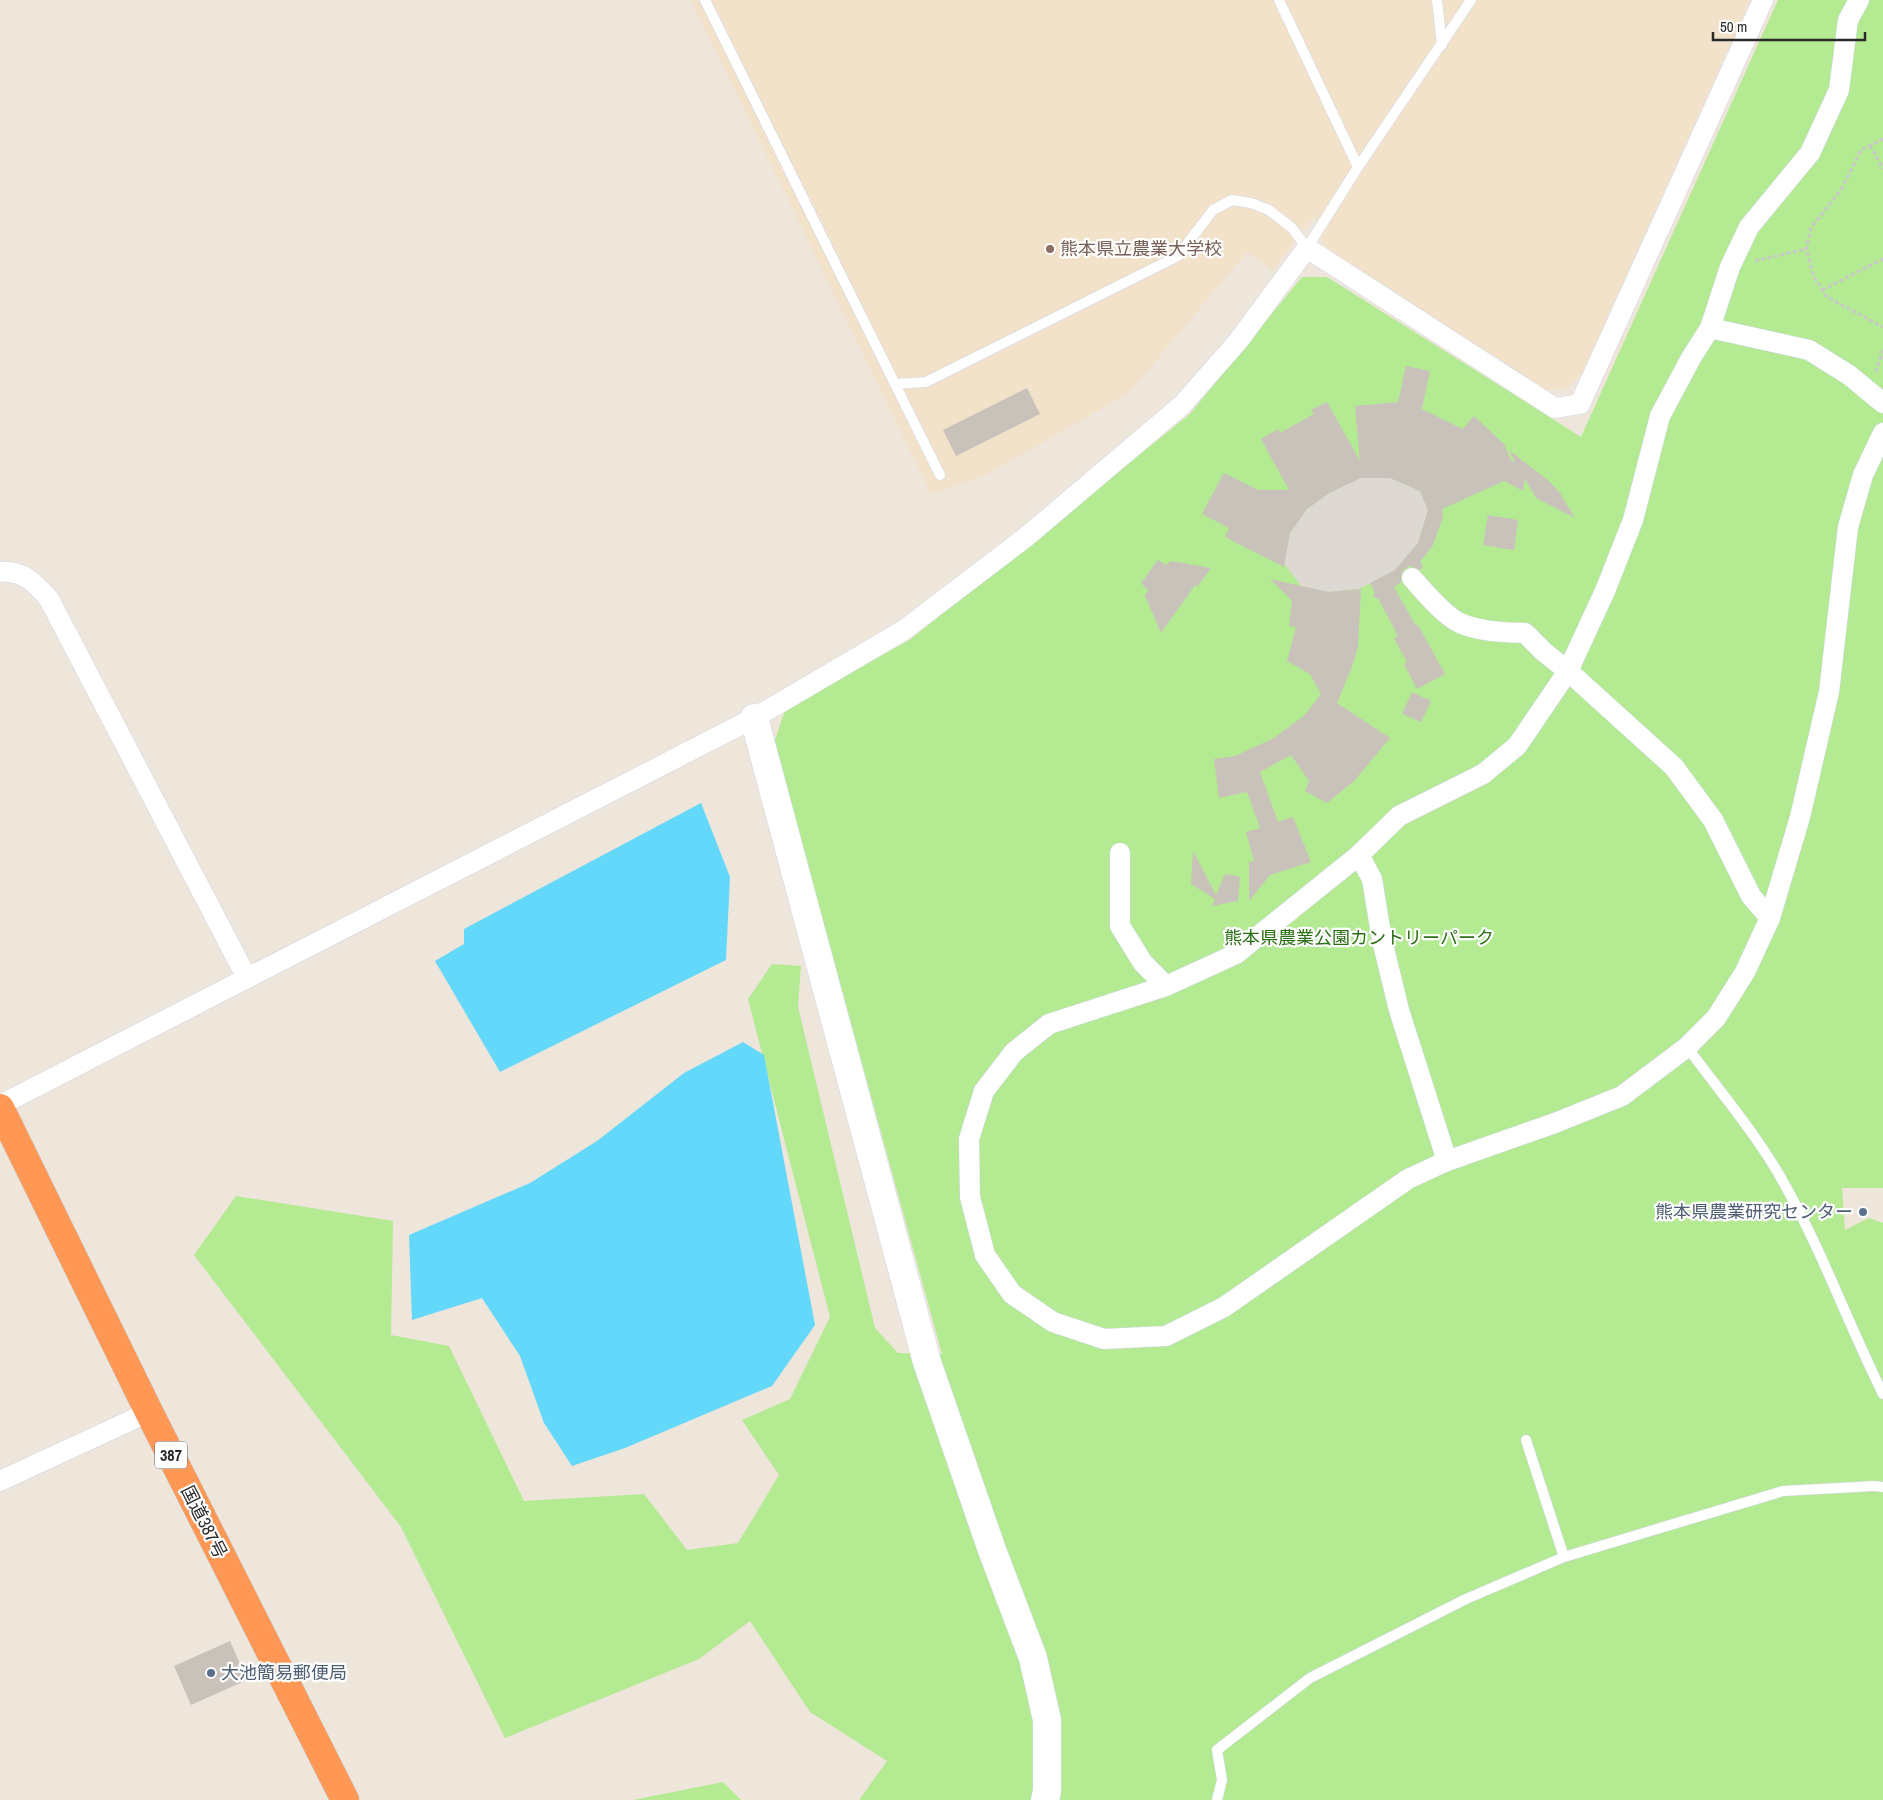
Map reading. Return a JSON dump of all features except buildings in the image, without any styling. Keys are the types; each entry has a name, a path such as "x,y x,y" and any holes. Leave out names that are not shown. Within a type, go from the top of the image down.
{"highway":[{"name":"国道387号","path":"0,1107 149,1412 345,1800"}],"street":[{"path":"0,1107 246,978 754,718 904,630 1026,537 1182,405 1239,340 1306,248 1555,408 1580,404 1763,0"},
{"path":"1859,0 1848,20 1839,90 1810,153 1749,227 1730,267 1710,328 1691,358 1660,416 1633,520 1605,591 1568,671 1518,746 1483,774 1399,816 1359,855 1236,954 1166,986 1049,1024 1014,1052 984,1091 969,1138 970,1197 985,1255 1012,1294 1053,1322 1104,1339 1166,1336 1224,1307 1408,1179 1447,1161 1555,1123 1622,1096 1687,1047 1716,1018 1745,972 1770,918 1800,817 1828,692 1848,527 1863,475 1883,433"},
{"path":"1710,328 1809,350 1849,375 1883,403"},
{"path":"0,572 17,573 29,578 49,599 246,978"},
{"path":"1412,578 1433,602 1459,623 1493,631 1525,633 1674,767 1713,820 1751,896 1770,918"},
{"path":"754,718 927,1362 992,1550 1033,1658 1047,1720 1045,1800"},
{"path":"1120,853 1120,926 1143,963 1166,986"},
{"path":"1359,855 1372,879 1382,940 1400,1010 1447,1161"},
{"path":"0,1481 149,1412"}],"lane":[{"path":"705,0 940,476"},
{"path":"1280,0 1358,166"},
{"path":"1437,0 1442,44"},
{"path":"895,384 926,382 1178,256 1213,210 1232,200 1251,202 1269,210 1292,228 1306,248 1358,166 1472,0"},
{"path":"1687,1047 1760,1143 1786,1187 1818,1249 1858,1345 1883,1394"},
{"path":"1526,1440 1564,1557"},
{"path":"1217,1800 1222,1780 1217,1750 1310,1678 1466,1599 1564,1557 1783,1491 1883,1487"}],"path":[{"path":"1883,140 1861,150 1841,190 1811,228 1806,249 1814,277 1827,297 1883,327"},
{"path":"1870,145 1883,169"},
{"path":"1730,267 1806,249"},
{"path":"1822,290 1883,259"}],"shaded area":[{"name":"熊本県立農業大学校","path":"691,0 1750,0 1582,373 1565,390 1540,389 1324,246 1315,215 1273,270 1247,252 1129,393 984,476 931,494"},
{"path":"1360,478 1390,478 1420,491 1428,510 1418,543 1395,570 1359,589 1328,592 1301,586 1284,563 1290,533 1307,509 1329,493"}],"green space":[{"name":"熊本県農業公園カントリーパーク","path":"1778,0 1883,0 1883,1188 1842,1188 1845,1230 1869,1218 1883,1223 1883,1800 859,1800 887,1761 810,1712 750,1621 699,1659 505,1738 401,1527 194,1255 236,1196 393,1221 391,1335 449,1346 524,1501 644,1494 687,1550 738,1543 779,1475 742,1420 790,1399 830,1317 748,999 772,964 801,966 798,1007 875,1328 898,1353 942,1354 774,743 785,710 911,639 1190,414 1302,277 1327,277 1581,437"},
{"path":"723,1782 741,1800 633,1800"}],"water":[{"path":"701,803 730,877 726,960 500,1072 435,961 464,944 464,929"},
{"path":"743,1042 764,1055 815,1325 772,1386 625,1448 572,1466 544,1423 520,1356 482,1298 412,1320 409,1235 530,1183 597,1141 684,1073"}],"place":[{"name":"熊本県立農業大学校","path":"1050,249"},
{"name":"熊本県農業研究センター","path":"1863,1212"},
{"name":"大池簡易郵便局","path":"211,1673"}]}
